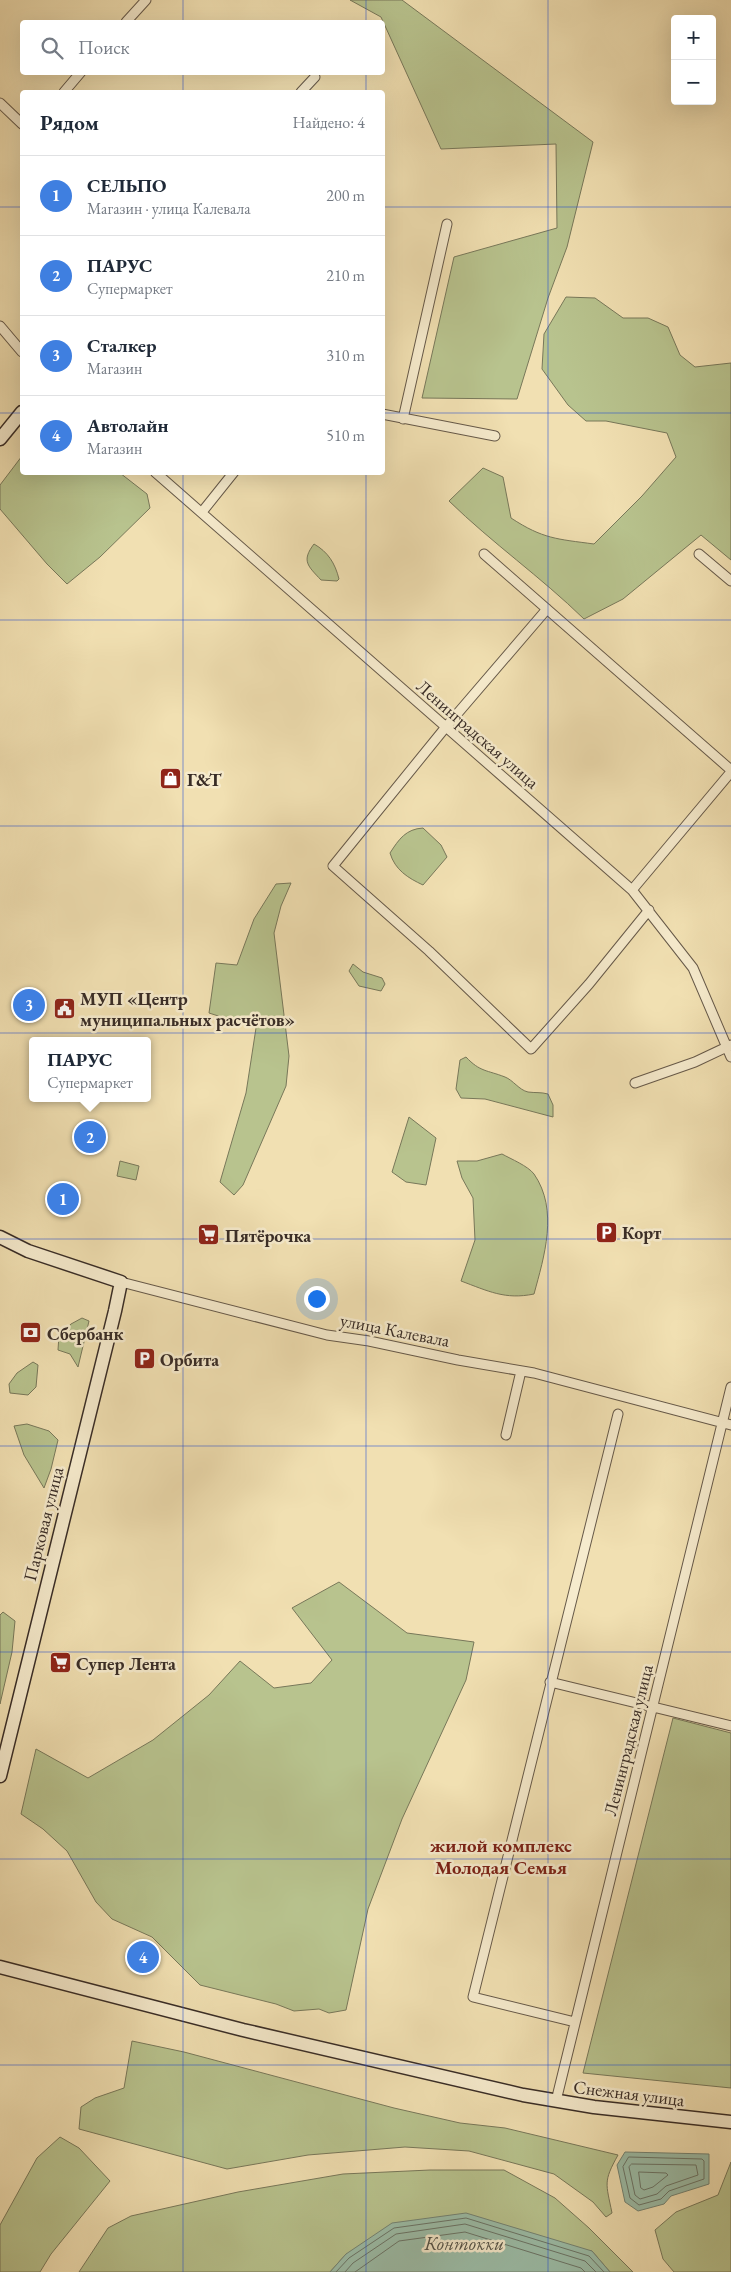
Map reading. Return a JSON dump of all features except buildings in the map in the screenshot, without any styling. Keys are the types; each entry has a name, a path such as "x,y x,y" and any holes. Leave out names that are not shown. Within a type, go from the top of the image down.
{"street":[{"path":"128,20 146,0"},
{"path":"66,90 78,75"},
{"path":"303,90 315,77"},
{"path":"0,103 20,122"},
{"path":"403,419 447,224"},
{"path":"0,326 20,350"},
{"path":"0,439 20,414"},
{"path":"385,415 494,436"},
{"name":"Ленинградская улица","path":"159,475 632,890 693,968 729,1045 731,1058"},
{"path":"202,512 232,475"},
{"path":"484,554 731,771 632,890"},
{"path":"699,554 731,581"},
{"path":"547,609 445,728 333,866 429,951 531,1049 589,984 649,910"},
{"path":"635,1083 695,1062 729,1045"},
{"name":"улица Калевала","path":"0,1237 28,1251 121,1282 327,1334 369,1340 458,1360 521,1371 727,1424"},
{"name":"Парковая улица","path":"0,1776 42,1601 116,1311 121,1282"},
{"path":"506,1435 521,1371"},
{"name":"Ленинградская улица","path":"556,2101 653,1707 727,1424 731,1387"},
{"path":"575,2022 473,1997 618,1414 626,1398"},
{"path":"550,1682 731,1726"},
{"name":"Снежная улица","path":"0,1967 243,2030 523,2096 673,2117 731,2122"}],"shaded area":[{"path":"350,0 402,0 593,142 567,247 548,298 517,399 422,398 454,257 557,228 556,144 441,149 385,26 385,20 382,20 381,17"},
{"path":"566,297 595,298 623,318 648,318 668,327 680,355 695,367 731,363 731,560 701,535 623,599 584,619 449,501 483,468 503,477 511,518 532,530 551,537 594,544 642,496 676,457 667,433 606,421 586,421 568,405 542,369 544,334"},
{"path":"20,459 20,475 123,475 147,494 150,508 100,557 67,584 47,564 0,509 0,485"},
{"path":"314,544 330,558 339,579 337,581 321,580 310,567 307,559"},
{"path":"423,828 441,845 447,857 423,885 403,873 395,864 390,853 407,833"},
{"path":"291,883 281,906 274,933 289,1056 286,1086 243,1185 234,1195 220,1182 246,1093 256,1028 209,1013 216,963 237,965 254,919 276,884"},
{"path":"353,964 363,972 382,978 385,984 381,991 359,986 349,971"},
{"path":"466,1057 480,1068 508,1078 525,1091 548,1094 553,1105 553,1117 485,1099 461,1098 456,1089 460,1060"},
{"path":"409,1117 436,1138 426,1185 406,1182 392,1172"},
{"path":"502,1154 524,1165 534,1174 542,1188 546,1203 548,1218 547,1234 542,1265 534,1294 524,1296 497,1294 461,1281 475,1240 473,1198 462,1178 457,1161 477,1161"},
{"path":"120,1161 139,1166 136,1180 117,1176"},
{"path":"82,1318 89,1321 78,1367 70,1354 58,1350 59,1335 71,1324"},
{"path":"33,1362 38,1365 36,1387 28,1395 10,1393 9,1384 17,1373"},
{"path":"27,1424 49,1431 58,1440 44,1488 24,1455 14,1426"},
{"path":"339,1582 407,1633 474,1642 466,1680 402,1819 368,1909 346,2010 329,2013 319,2009 294,2011 276,2004 200,1985 152,1937 112,1919 96,1902 67,1851 43,1829 21,1814 36,1749 88,1778 153,1740 209,1695 240,1661 274,1688 311,1683 332,1660 292,1608"},
{"path":"3,1612 15,1621 12,1652 0,1704 0,1615"},
{"path":"673,1718 731,1733 731,2088 583,2073"},
{"path":"132,2041 184,2052 394,2108 460,2123 505,2128 618,2155 610,2171 607,2183 612,2213 606,2217 593,2202 554,2174 469,2151 405,2147 308,2155 227,2169 79,2129 81,2107 95,2098 124,2088"},
{"path":"60,2137 79,2148 110,2181 51,2254 40,2272 0,2272 0,2225 37,2158"},
{"path":"731,2162 731,2272 674,2272 663,2259 655,2230 676,2212 718,2195"},
{"path":"430,2170 504,2170 555,2198 589,2228 633,2272 610,2272 592,2251 346,2254 330,2272 79,2272 108,2228 131,2216 238,2192 343,2174"}],"water":[{"path":"625,2152 709,2154 709,2184 671,2196 664,2204 638,2211 625,2202 617,2165"},
{"name":"Контокки","path":"466,2213 592,2251 610,2272 330,2272 346,2254 392,2223"}],"place":[{"name":"Г&Т","path":"171,779"},
{"name":"Сталкер","path":"29,1005"},
{"name":"МУП «Центр муниципальных расчётов»","path":"64,1008"},
{"name":"ПАРУС","path":"90,1137"},
{"name":"СЕЛЬПО","path":"63,1199"},
{"name":"Корт","path":"606,1232"},
{"name":"Пятёрочка","path":"209,1235"},
{"name":"Сбербанк","path":"31,1333"},
{"name":"Орбита","path":"144,1359"},
{"name":"Супер Лента","path":"60,1663"},
{"name":"Автолайн","path":"143,1957"}],"district":[{"name":"жилой комплекс Молодая Семья","path":"501,1856"}]}
